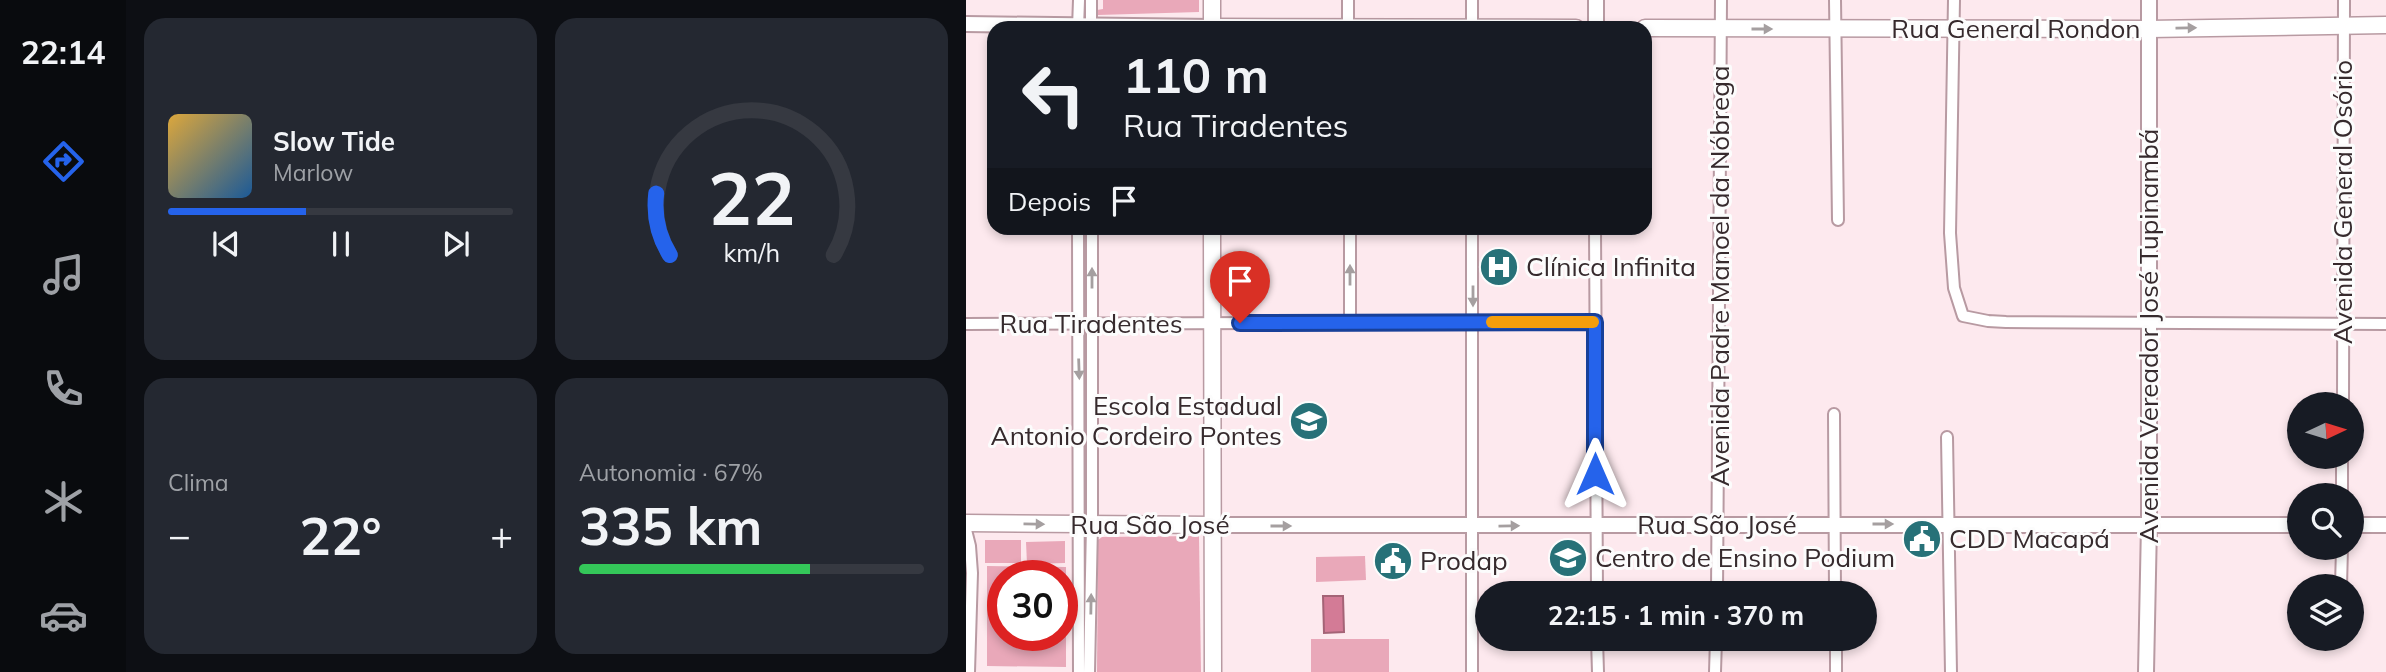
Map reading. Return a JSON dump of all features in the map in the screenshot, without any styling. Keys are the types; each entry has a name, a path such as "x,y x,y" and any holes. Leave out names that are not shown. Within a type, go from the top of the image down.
{"main road":[{"path":"1212,0 1212,21"},
{"name":"Rua General Rondon","path":"1652,28 2149,29 2386,25"},
{"path":"1212,235 1213,672"},
{"name":"Rua São José","path":"966,523 1213,526"}],"street":[{"path":"1079,0 1084,21"},
{"path":"1086,21 1091,0"},
{"path":"1348,0 1348,21"},
{"path":"1472,0 1472,21"},
{"path":"1596,0 1596,21"},
{"name":"Avenida Padre Manoel da Nóbrega","path":"1717,581 1721,0"},
{"path":"1835,0 1838,220"},
{"path":"1954,0 1950,243 1954,288 1962,316 1997,321 2386,324"},
{"name":"Avenida Vereador José Tupinambá","path":"2146,672 2149,525 2149,0"},
{"name":"Avenida General Osório","path":"2343,392 2344,0"},
{"path":"966,24 987,25"},
{"path":"1078,235 1077,324 1089,672"},
{"path":"1079,672 1092,324 1092,235"},
{"path":"1350,235 1350,322"},
{"path":"1472,235 1472,672"},
{"path":"1595,235 1597,581"},
{"name":"Rua Tiradentes","path":"966,324 1595,322"},
{"path":"1835,414 1835,581"},
{"path":"1947,437 1951,672"},
{"name":"Rua São José","path":"1213,526 2287,524"},
{"path":"2364,525 2386,525"},
{"path":"966,530 971,546 972,573 969,672"},
{"path":"1598,651 1598,672"},
{"path":"1715,672 1716,651"},
{"path":"1836,651 1836,672"}],"shaded area":[{"path":"1103,0 1199,0 1199,12 1098,15 1097,10 1103,9"},
{"path":"1199,536 1201,672 1097,672 1098,540 1102,537"},
{"path":"985,540 1021,540 1021,560 987,560 985,563"},
{"path":"1065,541 1065,560 1027,560 1026,542"},
{"path":"1365,556 1366,580 1316,582 1316,557"},
{"path":"1323,596 1343,596 1344,632 1324,633"},
{"path":"1311,639 1389,639 1389,672 1311,672"},
{"path":"987,651 1066,651 1066,667 987,666"}],"slow traffic":[{"path":"1492,322 1593,322"}],"place":[{"name":"Clínica Infinita","path":"1499,267"},
{"name":"Escola Estadual Antonio Cordeiro Pontes","path":"1309,421"},
{"name":"CDD Macapá","path":"1922,539"},
{"name":"Centro de Ensino Podium","path":"1568,558"},
{"name":"Prodap","path":"1393,561"}],"route":[{"path":"1240,323 1595,322 1595,474"}]}
